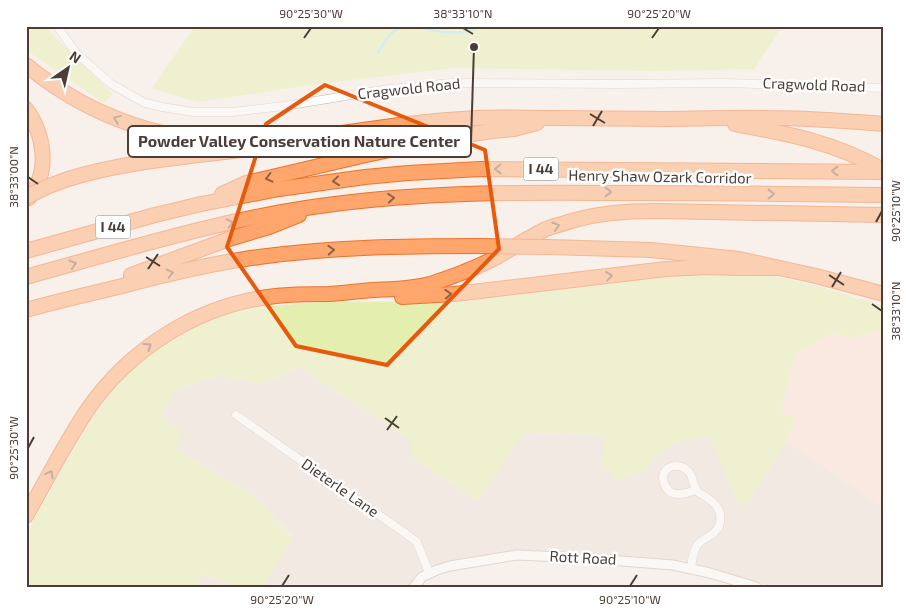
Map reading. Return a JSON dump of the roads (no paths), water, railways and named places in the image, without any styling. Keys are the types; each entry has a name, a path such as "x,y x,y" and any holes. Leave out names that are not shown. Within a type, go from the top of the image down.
{"highway":[{"path":"26,65 43,79 75,99 118,120 146,130 174,136 232,142 286,140 424,122 478,118 799,118 884,124"},
{"path":"26,109 38,128 43,152 42,166 36,190 26,201"},
{"path":"201,204 246,183 410,145 452,137 514,129 556,118"},
{"path":"705,119 795,135 848,152 884,171"},
{"path":"26,197 49,186 90,172 148,162 256,148 286,140"},
{"name":"Henry Shaw Ozark Corridor","path":"26,251 201,204 322,182 383,175 453,170 548,169 884,171"},
{"name":"Henry Shaw Ozark Corridor","path":"26,277 181,235 266,215 325,205 409,196 499,192 884,195"},
{"path":"72,298 325,205"},
{"path":"26,516 86,411 109,382 140,352 179,327 218,309 255,299 276,296 398,290 431,284 492,259 547,229 587,216 622,211 884,215"},
{"path":"26,310 191,268 267,256 324,250 386,247 622,248 679,252 739,259 816,276 884,294"},
{"path":"329,294 378,297 432,296 666,269 708,266 775,268"}],"street":[{"name":"Cragwold Road","path":"57,26 76,53 111,84 145,103 193,112 232,112 284,106 389,89 451,83 726,83 884,88"},
{"name":"Dieterle Lane","path":"236,415 417,542 429,573"},
{"path":"691,568 694,552 699,543 714,533 720,524 720,511 714,503 696,490 690,473 680,466 668,468 664,473 662,480 668,491 674,494 682,494 696,490"},
{"name":"Rott Road","path":"414,587 422,577 437,570 450,566 517,555 650,562 691,568 731,583 756,587"}],"waterway":[{"path":"378,53 391,33 404,26"},
{"path":"412,26 455,33 472,30 480,26"}],"place":[{"name":"Powder Valley Conservation Nature Center","path":"474,47"}]}
